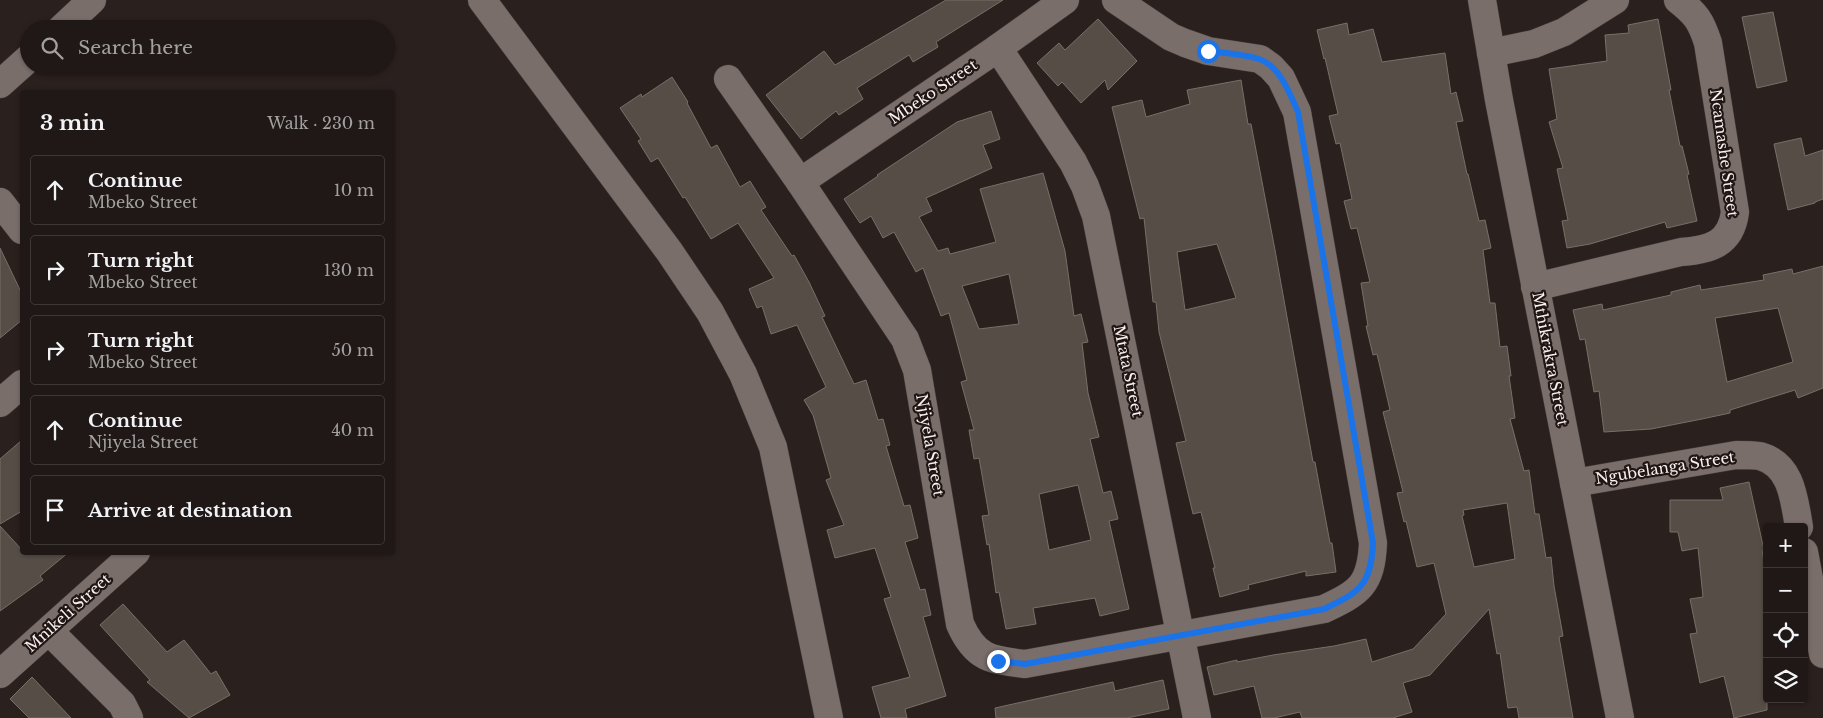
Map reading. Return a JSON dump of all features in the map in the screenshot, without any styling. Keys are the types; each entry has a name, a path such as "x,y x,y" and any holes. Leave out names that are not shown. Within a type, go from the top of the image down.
{"street":[{"path":"70,20 92,0"},
{"path":"482,0 669,251 710,312 743,374 773,447 829,718"},
{"name":"Mbeko Street","path":"800,182 1066,0"},
{"path":"1116,0 1171,37 1185,43 1208,51 1260,59 1281,78 1290,94 1298,112 1373,543 1372,565 1365,582 1347,598 1324,609 1182,636"},
{"name":"Mthikrakra Street","path":"1482,0 1535,287 1620,718"},
{"path":"1491,53 1534,44 1564,32 1615,0"},
{"name":"Ncamashe Street","path":"1535,287 1681,252 1698,251 1723,240 1733,226 1735,212 1708,43 1702,23 1689,8 1678,0"},
{"name":"Mtata Street","path":"998,48 1073,162 1085,186 1096,216 1197,718"},
{"path":"0,84 20,66"},
{"name":"Njiyela Street","path":"728,79 800,182 905,339 912,355 917,370 960,624 966,638 974,648 998,661 1025,664 1182,636"},
{"path":"0,202 20,227"},
{"path":"0,403 20,386"},
{"name":"Ngubelanga Street","path":"1574,483 1736,455 1760,456 1775,463 1785,473 1793,490 1799,523"},
{"name":"Mnikeli Street","path":"0,674 133,555"},
{"path":"1807,568 1823,654"},
{"path":"49,630 122,704 129,718"}],"building":[{"path":"946,0 1003,0 936,42 938,47 913,62 909,55 857,88 863,99 839,115 836,111 801,139 766,95 824,51 835,65"},
{"path":"1773,12 1787,81 1757,88 1742,17"},
{"path":"1098,19 1137,61 1108,90 1105,80 1081,103 1062,82 1058,86 1037,63 1059,43 1065,50"},
{"path":"1658,19 1671,90 1669,90 1680,146 1682,146 1689,174 1687,175 1697,221 1667,228 1665,222 1590,244 1567,248 1562,221 1568,220 1557,169 1563,168 1549,122 1557,119 1549,69 1607,61 1605,35 1629,33 1628,25"},
{"path":"1347,23 1349,35 1373,29 1382,62 1445,53 1451,94 1456,92 1463,121 1456,122 1467,174 1479,221 1485,220 1491,248 1483,250 1490,303 1495,303 1500,347 1507,346 1515,418 1510,419 1524,471 1529,470 1535,514 1539,514 1546,558 1551,557 1563,636 1559,637 1573,718 1519,718 1517,707 1508,708 1500,653 1497,654 1489,609 1430,675 1403,683 1412,712 1393,718 1302,718 1300,712 1274,718 1262,718 1254,686 1214,695 1207,667 1237,660 1237,662 1366,639 1372,662 1413,649 1446,614 1434,563 1417,567 1397,493 1403,492 1383,412 1390,410 1377,354 1373,355 1366,326 1368,326 1361,283 1370,282 1357,228 1351,229 1344,201 1352,199 1340,143 1336,144 1329,116 1338,114 1317,30","holes":["1507,503 1515,559 1474,567 1462,516 1464,515 1463,510"]},
{"path":"672,77 688,102 711,148 717,145 740,187 750,181 766,207 761,210 792,256 794,255 809,282 825,316 822,317 854,384 866,380 878,420 883,419 890,445 886,446 904,506 910,505 918,538 905,542 920,590 925,589 931,615 923,617 946,696 905,709 907,718 881,718 872,687 910,677 884,599 891,597 875,548 835,558 827,530 844,525 826,480 831,478 813,415 804,400 826,387 797,325 771,334 762,306 757,308 749,289 774,278 738,223 711,239 658,158 651,162 638,141 641,139 620,108 641,94 642,97"},
{"path":"1241,80 1248,124 1251,124 1275,250 1313,462 1315,462 1330,543 1332,543 1336,572 1306,576 1306,571 1248,585 1249,589 1220,597 1201,512 1193,514 1176,443 1186,441 1159,332 1156,302 1153,302 1144,218 1140,219 1112,107 1142,100 1146,117 1190,104 1187,90","holes":["1217,244 1236,298 1185,310 1177,252"]},
{"path":"991,111 1000,139 983,145 992,168 926,198 932,211 919,217 938,251 948,248 950,254 996,242 980,189 1043,173 1065,251 1074,316 1081,314 1088,342 1082,343 1088,393 1099,437 1090,439 1103,493 1111,491 1118,519 1109,521 1129,609 1100,616 1095,598 1033,608 1036,624 1006,629 999,592 996,593 989,544 987,545 982,516 989,515 979,458 974,459 969,430 974,430 961,382 967,380 949,313 941,316 923,268 916,272 894,232 883,238 871,216 860,223 844,199 957,122","holes":["1009,274 1019,324 979,329 962,286","1078,485 1091,540 1049,550 1039,494"]},
{"path":"1801,138 1805,156 1823,150 1823,199 1788,210 1774,144"},
{"path":"0,248 20,290 20,322 0,338"},
{"path":"1823,266 1823,388 1798,398 1795,390 1730,410 1730,413 1702,419 1651,429 1604,432 1599,391 1594,392 1585,339 1580,340 1573,310 1602,304 1603,310 1671,295 1671,292 1700,285 1701,290 1764,280 1763,275 1792,269 1793,274","holes":["1778,308 1793,362 1727,382 1715,318"]},
{"path":"20,442 20,512 0,524 0,459"},
{"path":"1749,482 1763,545 1763,703 1767,703 1767,710 1734,718 1724,676 1700,683 1690,634 1697,633 1690,599 1703,597 1698,548 1682,551 1678,532 1670,532 1670,500 1723,500 1720,488"},
{"path":"0,526 20,548 20,555 65,555 40,576 43,580 0,611"},
{"path":"123,604 167,652 184,640 211,674 216,671 230,695 189,718 147,682 150,680 100,625"},
{"path":"32,677 71,718 29,718 10,699"},
{"path":"1163,680 1169,709 1127,718 996,718 995,708 1113,682 1115,691"}],"route":[{"path":"998,661 1025,664 1324,609 1347,598 1365,582 1372,565 1373,543 1298,112 1281,78 1260,59 1208,51"}]}
